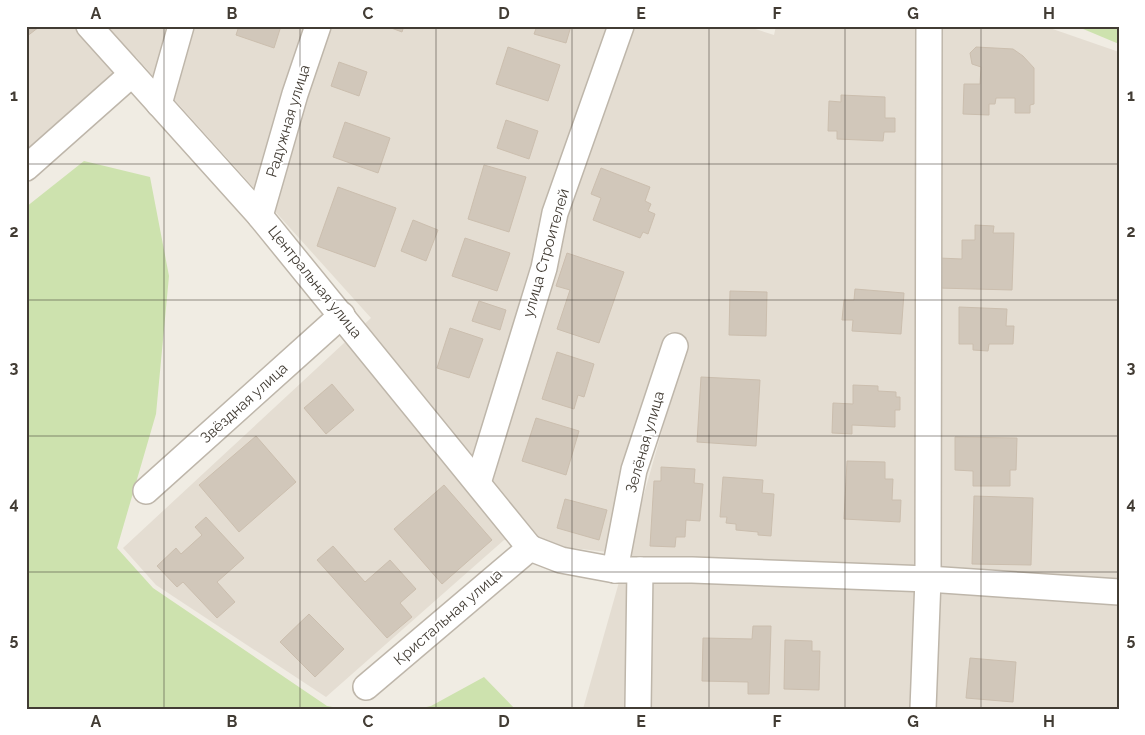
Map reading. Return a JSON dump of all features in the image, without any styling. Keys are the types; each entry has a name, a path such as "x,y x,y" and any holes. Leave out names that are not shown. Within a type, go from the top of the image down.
{"street":[{"name":"Центральная улица","path":"89,26 260,216 530,548"},
{"path":"159,104 181,26"},
{"name":"Радужная улица","path":"260,216 295,94 318,26"},
{"name":"улица Строителей","path":"478,483 544,268 556,213 621,26"},
{"path":"923,709 928,579 929,26"},
{"path":"26,168 132,74"},
{"name":"Звёздная улица","path":"146,491 342,315"},
{"name":"Зелёная улица","path":"638,709 627,570 634,470 675,346"},
{"path":"530,548 562,560 627,570 702,570 928,579 1119,592"},
{"name":"Кристальная улица","path":"366,687 530,548"}],"shaded area":[{"path":"26,26 746,26 774,35 776,26 1044,26 1119,52 1119,709 583,709 688,339 669,332 607,552 504,540 326,697 156,585 123,548 371,318 136,57 26,156"}],"green space":[{"path":"1076,26 1119,26 1119,44"},
{"path":"84,161 150,177 169,276 156,414 117,548 153,588 327,706 344,709 26,709 26,207"},
{"path":"484,677 515,709 417,709 431,706"}],"building":[{"path":"26,26 39,26 39,27 26,37"},
{"path":"239,26 281,26 274,48 236,35"},
{"path":"386,26 404,26 402,32"},
{"path":"537,26 571,26 566,43 534,34"},
{"path":"508,47 560,65 548,101 496,84"},
{"path":"976,47 1013,49 1023,56 1034,68 1034,104 1030,105 1030,113 1015,113 1015,98 996,98 995,104 989,104 989,115 963,114 964,84 980,84 981,67 972,64 970,53"},
{"path":"339,62 367,72 359,96 331,86"},
{"path":"841,95 885,97 885,118 895,118 895,132 884,132 883,141 837,139 837,131 828,131 829,101 841,102"},
{"path":"506,120 538,131 529,159 497,148"},
{"path":"345,122 390,138 378,173 333,157"},
{"path":"484,165 526,177 509,232 468,219"},
{"path":"601,168 650,187 645,201 651,204 648,211 655,214 648,234 643,232 640,238 593,220 601,198 591,194"},
{"path":"338,187 396,208 375,267 317,246"},
{"path":"413,220 438,230 426,261 401,251"},
{"path":"975,225 994,226 993,233 1014,233 1012,290 938,288 939,258 962,259 962,240 975,240"},
{"path":"465,238 510,253 497,291 452,276"},
{"path":"567,253 624,272 599,343 557,329 570,290 556,286"},
{"path":"855,289 904,293 901,334 852,331 853,320 842,320 844,300 854,300"},
{"path":"730,291 767,292 766,336 729,335"},
{"path":"479,301 506,310 500,330 472,321"},
{"path":"959,307 1007,309 1006,326 1014,326 1013,344 989,344 988,351 973,350 973,344 959,344"},
{"path":"450,328 483,339 469,378 437,368"},
{"path":"557,352 594,364 584,397 578,395 574,409 542,399"},
{"path":"701,377 760,380 756,446 697,442"},
{"path":"332,384 354,410 326,434 304,408"},
{"path":"853,385 878,386 878,391 896,392 896,397 900,397 900,410 895,410 895,427 852,425 852,434 832,433 833,403 853,404"},
{"path":"536,418 579,431 566,475 522,461"},
{"path":"256,436 296,482 239,532 199,485"},
{"path":"955,437 1017,438 1016,470 1010,470 1010,486 973,486 973,471 955,470"},
{"path":"847,461 885,462 885,479 893,479 892,500 901,500 900,522 844,519"},
{"path":"661,467 695,469 694,483 703,484 700,521 686,520 685,537 676,537 675,547 650,546 654,481 661,481"},
{"path":"723,477 763,480 762,493 774,494 771,536 758,535 758,532 736,530 736,524 726,523 727,517 720,517"},
{"path":"444,485 492,540 442,584 394,529"},
{"path":"974,496 1033,498 1031,565 972,564"},
{"path":"565,499 607,510 599,540 557,528"},
{"path":"206,517 244,558 217,582 235,602 217,618 183,582 177,587 157,566 176,548 181,554 202,535 195,527"},
{"path":"333,546 365,582 390,560 416,589 400,603 412,617 387,638 317,560"},
{"path":"309,614 344,649 315,677 280,642"},
{"path":"753,626 771,626 769,694 748,694 748,682 702,681 703,638 752,639"},
{"path":"785,640 812,641 812,651 820,651 819,690 784,689"},
{"path":"970,658 1016,662 1013,702 966,698"}]}
